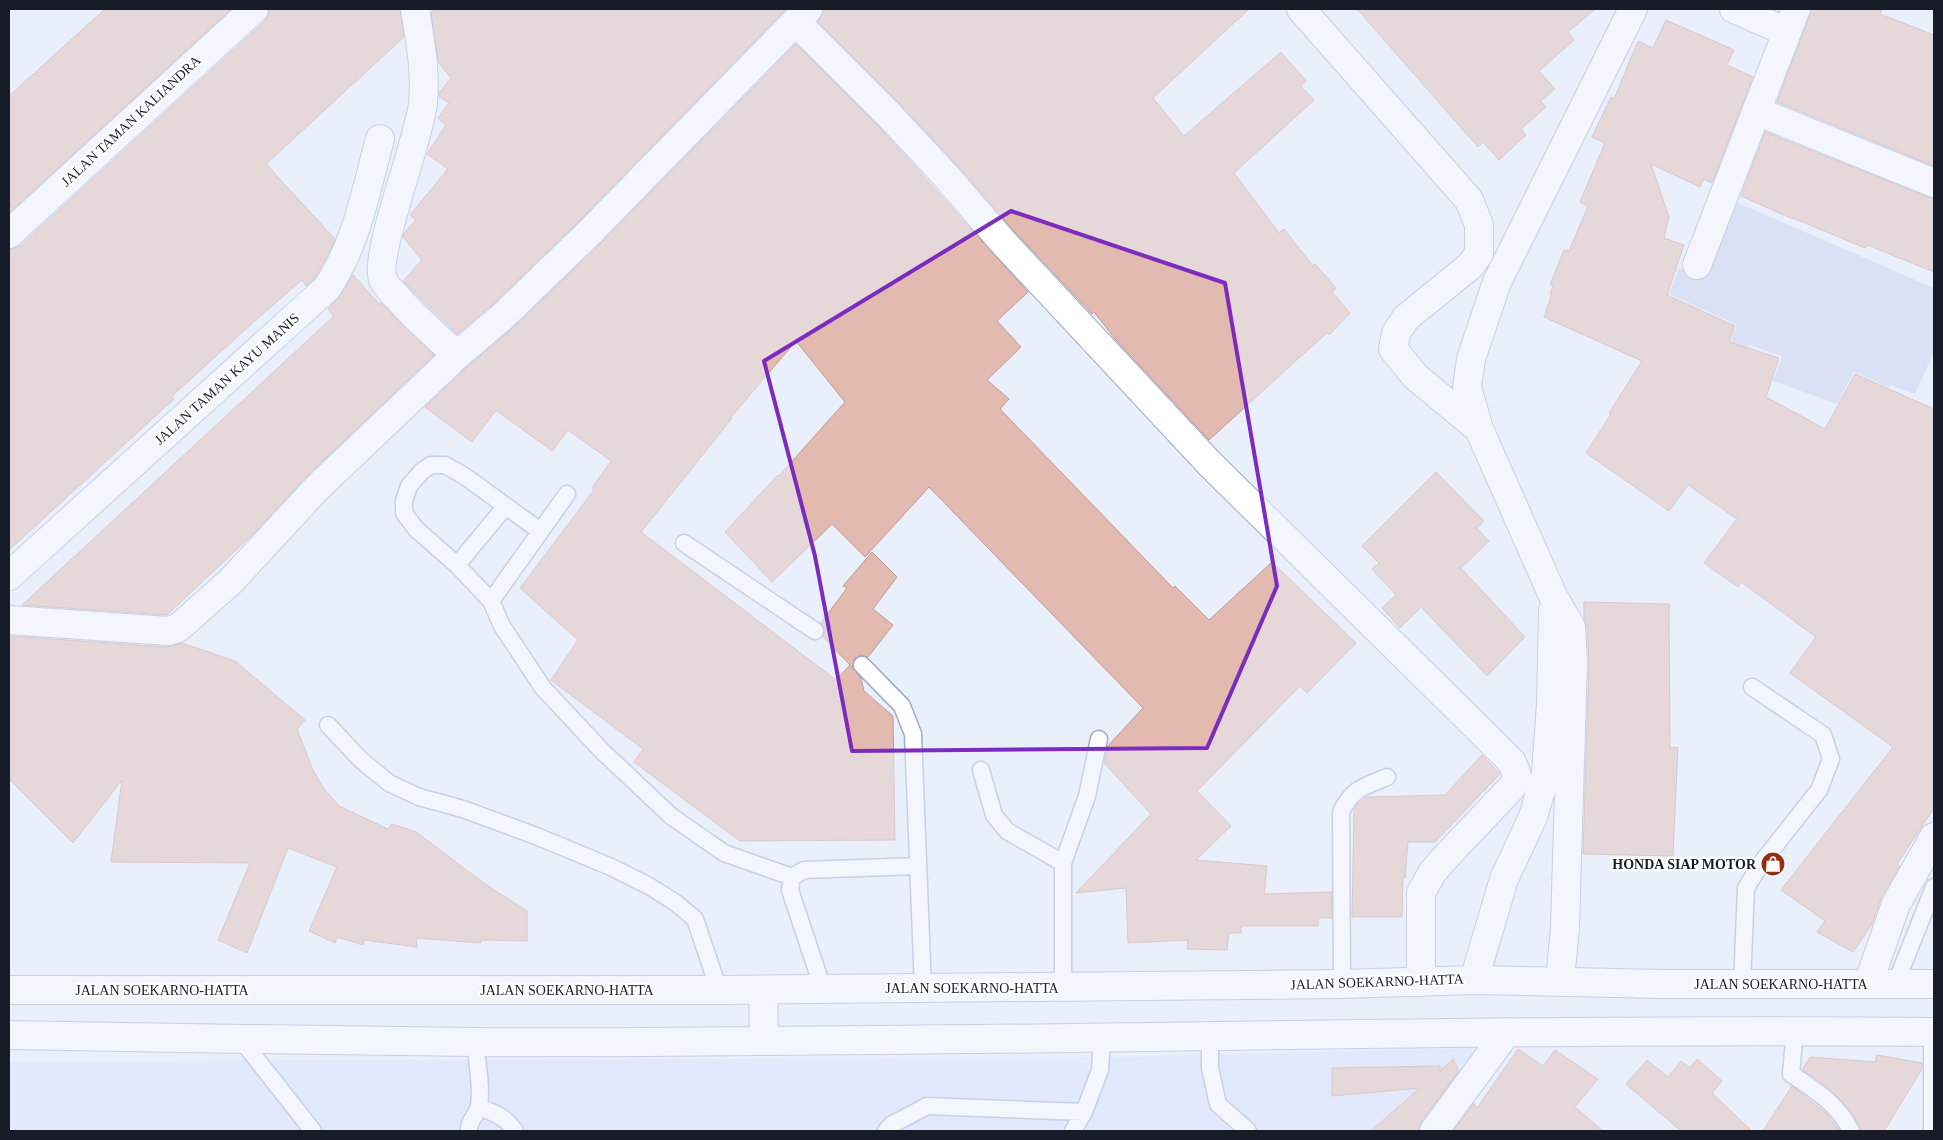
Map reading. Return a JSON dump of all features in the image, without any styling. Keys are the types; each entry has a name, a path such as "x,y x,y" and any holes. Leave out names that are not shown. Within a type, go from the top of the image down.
{"main road":[{"name":"JALAN TAMAN KALIANDRA","path":"9,234 254,9"},
{"path":"415,9 425,68 423,104 381,269 385,284 410,312 456,355"},
{"path":"1301,9 1469,200 1478,225 1479,254 1470,266 1406,318 1396,333 1393,349 1416,377 1478,429"},
{"path":"1560,980 1565,929 1573,663 1571,627 1553,596 1478,429 1467,387 1471,359 1497,282 1633,9"},
{"path":"1697,266 1791,20 1734,9"},
{"path":"9,620 168,632 178,628 230,582 318,487 456,355 502,316 588,234 802,15 1008,247 1210,464 1511,761 1517,772 1517,780 1442,861 1432,873 1421,893 1421,982"},
{"path":"1756,111 1934,184"},
{"name":"JALAN TAMAN KAYU MANIS","path":"9,576 327,288 341,267 351,242 380,139"},
{"path":"1474,980 1504,879 1533,817 1546,773 1554,631 1553,596"},
{"path":"1881,985 1896,904 1934,837"},
{"name":"JALAN SOEKARNO-HATTA","path":"9,990 1063,988 1474,980 1742,984 1934,984"},
{"path":"763,990 764,1041"},
{"path":"9,1035 474,1042 1102,1038 1795,1030 1933,1032"},
{"path":"1434,1131 1506,1032"}],"lane":[{"path":"540,531 466,477 446,465 432,465 422,471 409,486 404,501 404,513 416,529 457,564 491,601 502,626 543,688 602,751 670,816 724,853 792,877 804,870 918,866"},
{"path":"491,601 567,494"},
{"path":"457,564 505,507"},
{"path":"684,544 815,631"},
{"path":"862,665 902,706 913,734 923,988"},
{"path":"1742,984 1746,888 1762,862 1819,790 1831,759 1823,735 1752,686"},
{"path":"328,725 361,760 389,783 418,797 463,809 611,867 649,886 676,903 695,919 719,990"},
{"path":"1063,988 1063,863 1088,796 1099,739"},
{"path":"982,770 994,815 1007,831 1063,863"},
{"path":"1342,984 1340,812 1347,799 1356,790 1387,777"},
{"path":"792,877 790,890 823,989"},
{"path":"1881,985 1934,890"},
{"path":"1795,1030 1791,1074 1812,1088 1835,1108 1851,1131"},
{"path":"1932,1131 1933,1032"},
{"path":"1210,1036 1210,1068 1218,1104 1248,1131"},
{"path":"239,1037 313,1131"},
{"path":"1073,1131 1084,1112 1100,1070 1102,1038"},
{"path":"469,1131 468,1126 479,1108 474,1042"},
{"path":"886,1131 891,1125 927,1106 1084,1112"},
{"path":"479,1108 494,1112 509,1122 515,1131"}],"highlighted area":[{"path":"1011,211 1225,283 1277,586 1207,748 852,751 815,556 764,361"}],"shaded area":[{"path":"1736,202 1934,288 1934,353 1915,394 1890,385 1888,387 1854,372 1837,404 1773,381 1782,356 1749,345 1737,376 1720,370 1737,325 1669,294 1679,268 1706,277"},
{"path":"1506,1047 1430,1131 9,1131 9,1062 1071,1058"}],"building":[{"path":"105,9 231,9 9,213 9,96"},
{"path":"269,9 400,9 404,37 266,164 335,239 332,247 315,278 306,286 302,280 258,318 171,397 174,399 9,550 9,249 20,246 265,21 269,14"},
{"path":"435,9 786,9 577,223 492,305 457,334 403,281 422,260 403,237 404,233 416,220 410,215 448,169 427,154 446,125 438,118 449,103 439,96 439,93 451,78 438,62 431,13"},
{"path":"823,9 1249,9 1153,98 1184,136 1281,52 1306,81 1301,86 1314,100 1234,173 1279,233 1284,229 1313,266 1315,264 1336,288 1332,292 1350,313 1329,335 1327,333 1209,440 1115,339 1094,312 1092,314 1014,231 957,165 901,105 818,22"},
{"path":"1357,9 1595,9 1568,32 1574,40 1539,71 1555,89 1541,101 1546,107 1521,129 1526,135 1499,160 1483,142 1478,147"},
{"path":"1812,9 1882,9 1880,14 1934,35 1934,166 1777,102"},
{"path":"1666,20 1734,50 1727,65 1753,77 1712,183 1704,179 1700,187 1651,164 1669,217 1664,238 1684,245 1667,295 1735,326 1729,342 1779,358 1766,397 1825,429 1855,374 1934,409 1934,808 1897,864 1900,866 1882,896 1872,924 1853,952 1817,932 1825,921 1781,890 1893,747 1790,673 1816,637 1741,582 1738,587 1704,563 1737,519 1688,485 1669,511 1586,453 1642,361 1544,317 1552,294 1550,294 1553,285 1550,285 1564,250 1569,251 1588,206 1580,202 1605,143 1592,137 1611,97 1614,99 1638,41 1653,48"},
{"path":"796,44 879,127 1028,292 997,321 1021,347 987,380 1009,399 1000,409 1173,588 1175,586 1209,620 1272,562 1356,643 1307,693 1300,686 1197,791 1231,826 1196,860 1267,866 1264,894 1331,892 1332,918 1318,918 1318,926 1241,926 1241,933 1229,933 1227,950 1187,949 1188,940 1128,943 1126,888 1076,893 1151,814 1104,763 1107,747 1143,708 929,487 865,557 832,524 772,582 725,532 779,476 845,402 796,341 731,417 641,532 836,680 850,665 823,637 825,631 821,623 847,588 843,586 872,552 897,577 873,609 893,625 868,657 860,655 855,658 852,667 861,678 864,691 893,716 895,840 740,841 634,762 643,749 551,680 578,640 520,588 594,490 592,488 611,461 568,430 552,451 496,410 472,442 425,407 467,367 513,328 599,245"},
{"path":"1765,132 1934,198 1934,272 1867,245 1865,248 1741,196"},
{"path":"353,275 380,305 381,303 434,355 307,476 253,534 167,615 22,605 334,316 328,309 340,296"},
{"path":"1436,472 1484,521 1477,528 1489,541 1461,568 1525,637 1487,676 1421,607 1400,628 1382,608 1396,595 1372,569 1379,563 1362,546"},
{"path":"1584,602 1669,604 1670,748 1678,747 1673,856 1583,854 1589,663"},
{"path":"9,636 167,647 182,643 235,661 305,720 297,729 313,770 322,786 339,806 388,829 392,824 416,832 485,884 527,911 527,941 481,940 481,943 416,938 417,947 364,940 363,945 337,937 335,943 309,931 337,867 288,848 247,953 218,940 250,863 111,862 122,780 73,843 9,779"},
{"path":"1482,755 1500,774 1435,842 1408,842 1405,878 1403,878 1402,917 1352,917 1354,810 1358,804 1367,797 1445,795"},
{"path":"1518,1049 1543,1066 1555,1050 1598,1079 1575,1107 1603,1131 1453,1131 1474,1103 1477,1108"},
{"path":"1877,1055 1922,1063 1922,1069 1884,1131 1861,1131 1854,1116 1840,1099 1802,1070 1810,1057 1875,1062"},
{"path":"1453,1059 1459,1071 1421,1122 1419,1131 1371,1131 1420,1088 1332,1096 1332,1068 1440,1066 1440,1071"},
{"path":"1697,1059 1722,1081 1712,1093 1752,1131 1681,1131 1626,1084 1647,1060 1668,1077 1681,1061 1690,1068"},
{"path":"1792,1086 1826,1113 1840,1131 1763,1131"}],"place":[{"name":"HONDA SIAP MOTOR","path":"1773,864"}]}
